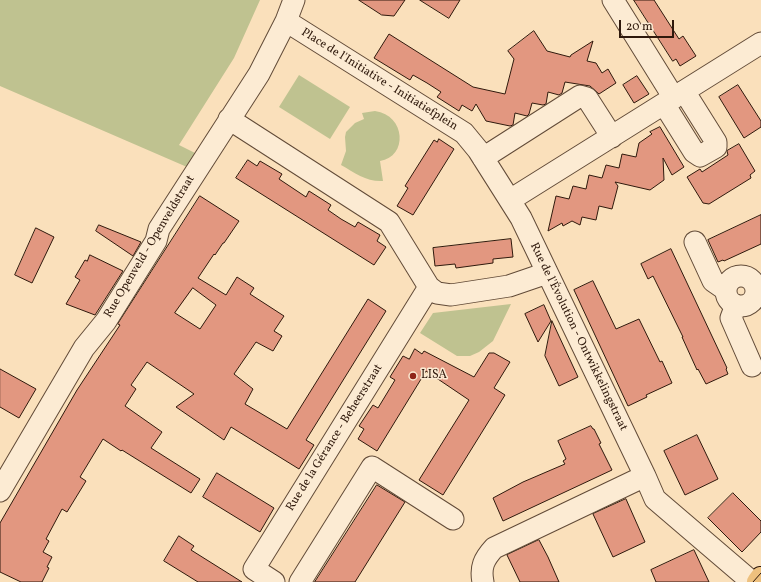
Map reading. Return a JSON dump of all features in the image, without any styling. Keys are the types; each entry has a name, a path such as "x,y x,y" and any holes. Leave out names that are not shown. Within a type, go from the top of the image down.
{"main road":[{"path":"758,582 761,578"}],"street":[{"name":"Rue Openveld - Openveldstraat","path":"0,491 84,348 106,321 156,241 159,229 259,74 286,21 294,0"},
{"path":"613,0 674,98"},
{"name":"Place de l'Initiative - Initiatiefplein","path":"286,21 464,133 510,200"},
{"path":"510,200 761,42"},
{"path":"482,158 580,96 587,98 612,137"},
{"path":"230,119 389,222 429,287 437,293 451,295 509,286 547,273"},
{"name":"Rue de l'Évolution - Ontwikkelingstraat","path":"510,200 521,218 655,499 752,582"},
{"path":"695,242 713,280 731,298"},
{"path":"752,366 731,318 729,283 734,278 740,276 747,277 758,287"},
{"name":"Rue de la Gérance - Beheerstraat","path":"274,582 254,569 429,287"},
{"path":"300,582 372,467 449,512"},
{"path":"483,582 481,572 485,558 494,548 644,476"}],"green space":[{"path":"0,0 260,0 234,58 179,145 195,153 187,167 0,86"},
{"path":"299,75 350,107 330,139 279,107"},
{"path":"375,111 385,114 393,120 398,128 400,136 399,144 395,152 389,158 380,161 383,181 366,178 341,165 346,151 346,132 355,123 364,119 362,113"},
{"path":"511,304 493,341 479,352 470,356 457,356 420,333 433,313"}],"building":[{"path":"359,0 405,0 394,16 382,15"},
{"path":"420,0 460,0 449,18"},
{"path":"634,0 654,0 679,39 683,36 696,56 680,66 676,59 673,61"},
{"path":"534,31 547,51 570,57 593,41 587,61 596,63 602,73 608,69 616,83 599,94 590,86 565,82 562,93 559,95 548,92 546,104 543,105 532,103 527,116 515,113 513,125 510,126 486,121 476,104 472,111 462,105 459,111 437,97 441,92 427,83 413,75 410,80 374,58 389,34 473,87 505,94 514,59 508,51"},
{"path":"637,76 649,94 634,103 623,85"},
{"path":"738,85 761,121 761,127 744,138 719,97"},
{"path":"660,127 684,167 672,175 663,158 664,180 650,190 615,182 618,186 612,209 599,206 596,220 582,217 580,225 572,221 563,226 562,223 548,231 556,196 569,199 573,186 586,189 589,175 602,178 606,165 619,168 622,154 636,157 639,143 652,134 650,132"},
{"path":"439,139 454,149 413,215 397,206 408,188 405,186 434,140 437,142"},
{"path":"739,144 755,171 750,175 751,178 709,204 703,203 687,177 700,169 702,172 728,155 727,151"},
{"path":"248,160 257,166 260,161 282,174 279,179 306,197 309,191 331,205 328,210 355,227 358,222 380,235 377,241 386,247 374,265 236,178"},
{"path":"200,196 239,221 198,278 226,295 237,277 254,288 250,294 284,316 274,331 282,336 273,351 256,342 234,374 253,389 245,404 287,429 368,299 386,311 306,440 314,445 299,469 231,427 224,440 176,407 194,394 147,362 131,385 136,389 125,406 162,432 151,448 200,479 191,493 103,439 80,477 86,481 67,512 62,509 46,539 49,541 43,552 52,557 47,567 49,568 42,582 21,582 0,572 0,523 77,390 120,325 118,324","holes":["193,288 216,305 200,329 175,313"]},
{"path":"761,215 761,244 724,261 718,262 708,240"},
{"path":"99,225 141,242 133,256 96,231"},
{"path":"36,228 54,237 32,283 15,275"},
{"path":"511,239 513,257 493,259 493,263 456,268 455,264 435,266 433,248"},
{"path":"671,249 727,368 728,374 706,384 698,369 697,370 683,337 653,276 648,279 641,264"},
{"path":"90,255 123,271 95,315 66,304 80,280 75,277 85,260 87,261"},
{"path":"593,281 616,329 639,319 672,383 646,395 647,397 628,406 574,290"},
{"path":"544,305 551,321 538,342 525,314"},
{"path":"552,321 578,377 559,386 545,356"},
{"path":"415,349 422,354 424,351 474,377 489,353 494,353 510,362 494,388 505,395 443,495 419,480 469,400 426,371 377,451 358,439 364,429 359,426 373,405 378,408 395,380 390,377 403,356 409,359"},
{"path":"0,369 36,389 19,418 0,407"},
{"path":"591,426 601,443 599,444 612,470 503,521 493,498 523,482 565,464 563,461 566,459 558,441"},
{"path":"697,435 718,479 685,495 664,451"},
{"path":"217,473 274,508 260,532 203,497"},
{"path":"377,485 405,502 355,582 315,582"},
{"path":"733,493 761,521 761,532 742,552 708,518"},
{"path":"626,499 645,542 613,557 593,514"},
{"path":"179,536 194,546 191,550 242,582 198,582 164,561"},
{"path":"539,540 559,582 520,582 507,555"},
{"path":"694,550 709,582 656,582 651,570"}],"tram line":[{"path":"753,582 761,573"}],"place":[{"name":"LISA","path":"413,376"}]}
